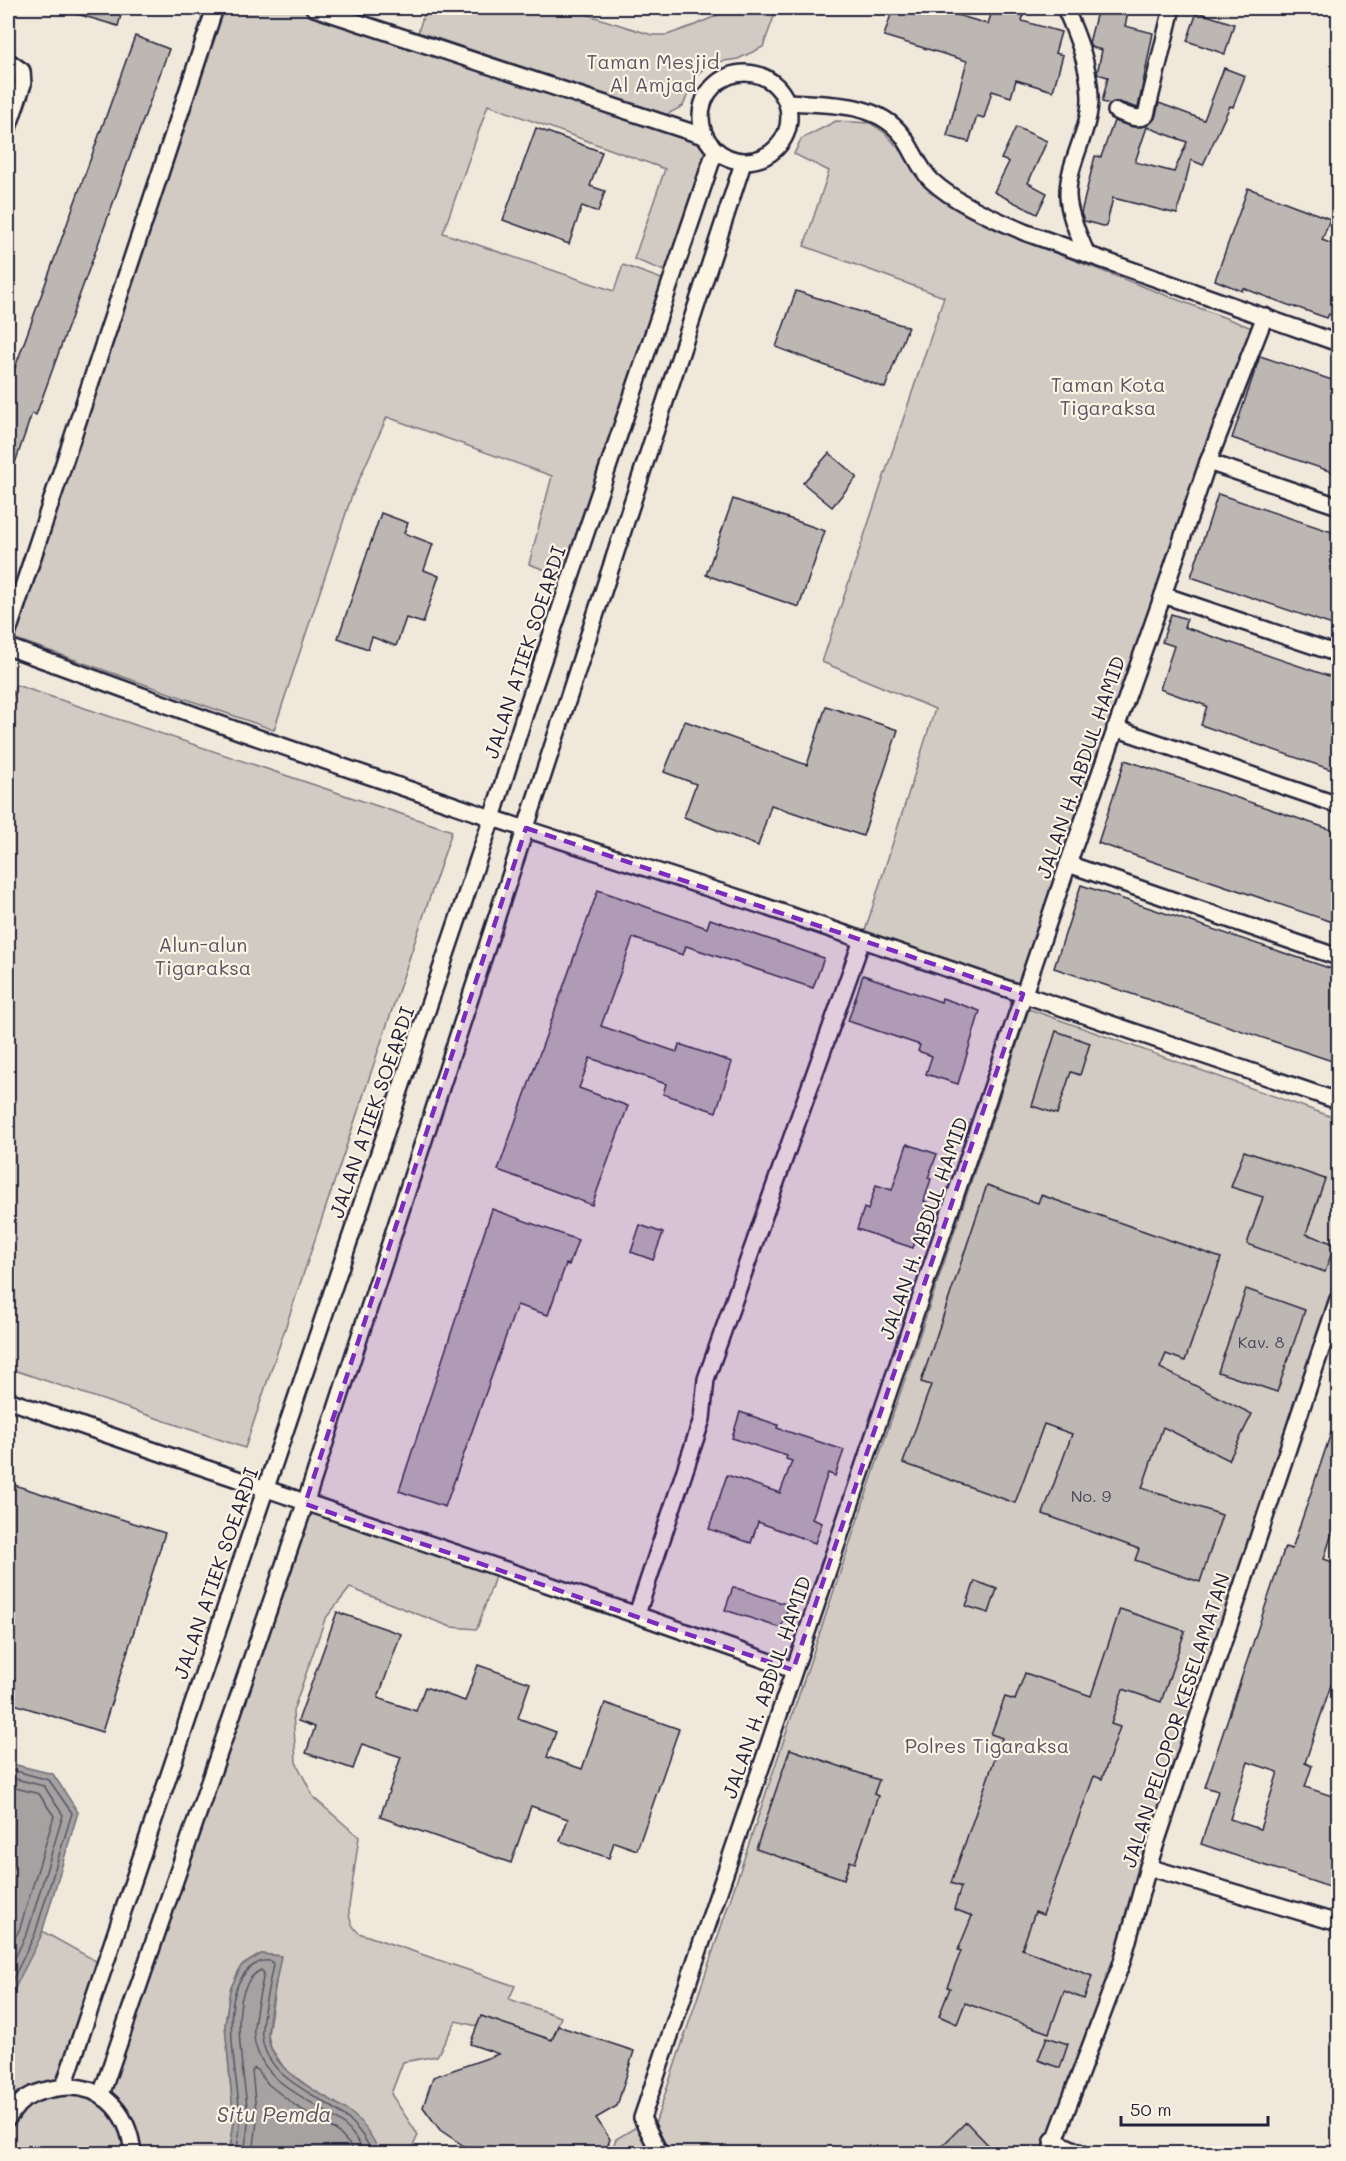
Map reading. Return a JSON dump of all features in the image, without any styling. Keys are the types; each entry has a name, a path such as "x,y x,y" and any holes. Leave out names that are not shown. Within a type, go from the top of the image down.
{"street":[{"path":"8,632 215,8"},
{"path":"314,8 703,136"},
{"path":"1065,8 1077,35 1087,71 1090,98 1086,124 1073,165 1068,193 1069,207 1086,253"},
{"path":"1116,111 1138,119 1146,115 1172,8"},
{"path":"8,61 22,71 23,84 8,128"},
{"path":"746,73 764,77 778,87 788,102 790,124 782,144 765,158 743,163 716,152 703,136 700,117 704,99 714,85 729,75 746,73"},
{"path":"788,102 859,107 886,120 902,134 931,180 954,197 1024,232 1338,343"},
{"name":"JALAN ATIEK SOEARDI","path":"64,2086 492,818 528,704 716,152"},
{"path":"101,2095 305,1504 743,163"},
{"name":"JALAN H. ABDUL HAMID","path":"660,2154 642,2118 1023,994 1208,462 1265,316"},
{"path":"1208,462 1338,506"},
{"path":"1163,595 1338,654"},
{"path":"8,647 247,734 492,818 1338,1101"},
{"path":"1115,728 1338,805"},
{"path":"1068,864 1338,957"},
{"path":"636,1614 702,1419 706,1378 862,940"},
{"name":"JALAN PELOPOR KESELAMATAN","path":"1052,2147 1122,1962 1148,1867 1338,1299"},
{"path":"8,1400 305,1504 364,1521 636,1614 793,1670"},
{"path":"1148,1867 1338,1923"},
{"path":"8,2118 13,2103 37,2092 64,2086 83,2088 101,2095 121,2114 131,2135 133,2154"},
{"path":"1052,2147 1083,2154"}],"highlighted area":[{"path":"526,828 1023,994 793,1670 305,1504"}],"green space":[{"path":"217,8 311,8 700,138 711,154 672,274 634,259 665,169 488,105 443,233 614,291 623,265 670,282 567,578 529,564 552,476 387,417 351,498 274,730 13,638"},
{"name":"Taman Mesjid Al Amjad","path":"426,8 566,8 652,35 667,35 734,8 777,8 763,47 738,59 711,63 696,75 683,106 666,115 418,32"},
{"name":"Taman Kota Tigaraksa","path":"836,121 870,123 885,133 904,154 924,186 1021,240 1252,328 1024,990 864,934 935,709 822,662 944,297 804,246 829,171 794,154 801,139"},
{"name":"Alun-alun Tigaraksa","path":"16,685 452,831 245,1448 8,1368 8,710"},
{"name":"Polres Tigaraksa","path":"1029,1009 1338,1119 1338,1284 1230,1632 1054,2153 669,2153 655,2124"},
{"path":"305,1504 498,1568 477,1629 451,1627 350,1588 325,1619 293,1711 296,1762 314,1798 359,1837 349,1907 349,1915 356,1930 359,1933 515,1986 509,1999 561,2017 552,2040 481,2016 477,2026 456,2021 437,2056 403,2062 391,2094 418,2135 414,2144 414,2153 380,2153 310,2088 284,2068 271,2048 268,2035 280,1956 261,1954 241,1966 230,1990 225,2025 234,2122 229,2153 8,2153 8,2118 18,2103 8,2102 8,2002 42,1931 105,1966 64,2086 101,2095"},
{"path":"643,2123 658,2154 610,2154 616,2139"}],"water":[{"path":"8,1763 53,1774 78,1812 41,1936 8,2002"},
{"name":"Situ Pemda","path":"261,1954 281,1956 268,2031 272,2052 290,2073 356,2117 368,2131 380,2153 230,2153 234,2121 225,2025 230,1990 241,1966"}],"building":[{"path":"71,8 123,8 118,26 70,12"},
{"path":"893,8 933,8 988,24 993,8 1024,12 1022,21 1061,32 1055,53 1063,55 1053,91 1016,80 1011,97 992,91 984,118 977,116 969,142 947,136 967,61 884,36"},
{"path":"1098,8 1129,8 1125,26 1153,33 1138,108 1119,102 1110,104 1102,102 1108,77 1097,74 1102,50 1091,47 1089,43"},
{"path":"1197,12 1234,24 1225,54 1187,41"},
{"path":"135,36 169,49 36,415 32,413 10,478 8,477 8,387"},
{"path":"1224,68 1245,76 1233,107 1230,106 1203,165 1191,160 1177,214 1113,198 1106,227 1084,221 1081,213 1095,156 1101,157 1114,121 1133,127 1145,126 1155,118 1159,103 1204,120","holes":["1147,127 1187,142 1174,172 1135,162"]},
{"path":"1016,127 1047,141 1028,183 1047,193 1037,214 994,192 1009,162 1001,159"},
{"path":"536,128 602,152 590,186 605,191 598,212 582,206 569,244 503,220"},
{"path":"1248,188 1330,219 1322,240 1338,246 1338,318 1329,314 1327,318 1215,280"},
{"path":"796,291 908,327 885,388 776,347"},
{"path":"1260,356 1338,382 1338,474 1232,438"},
{"path":"829,453 857,477 832,507 803,483"},
{"path":"1218,494 1338,534 1338,627 1191,577"},
{"path":"733,499 825,531 799,607 706,575"},
{"path":"381,513 408,523 404,533 433,544 424,570 439,576 423,623 406,618 396,646 372,637 368,649 338,638"},
{"path":"1171,614 1187,619 1184,627 1338,679 1338,772 1201,725 1207,706 1160,689 1174,646 1162,642"},
{"path":"826,706 898,730 863,836 771,805 758,846 684,817 696,784 664,772 685,721 807,765"},
{"path":"1125,760 1338,832 1338,924 1098,843"},
{"path":"1081,885 1338,971 1338,1063 1054,968"},
{"path":"598,890 707,928 710,919 824,958 813,988 686,946 683,955 633,938 601,1026 677,1052 679,1044 732,1062 716,1112 663,1094 666,1084 590,1058 579,1088 628,1106 592,1205 498,1170"},
{"path":"863,975 941,1002 942,998 980,1011 958,1084 926,1074 932,1056 918,1051 920,1045 848,1021"},
{"path":"1056,1031 1090,1043 1080,1075 1071,1072 1057,1114 1032,1106"},
{"path":"907,1144 937,1154 928,1178 931,1179 924,1201 927,1202 913,1248 857,1229 864,1208 868,1210 876,1185 892,1190"},
{"path":"1244,1151 1325,1179 1306,1234 1335,1244 1325,1272 1247,1244 1263,1197 1231,1187"},
{"path":"987,1185 1038,1203 1041,1195 1221,1258 1185,1361 1166,1354 1160,1368 1252,1414 1229,1460 1163,1427 1142,1488 1222,1515 1200,1582 1135,1560 1139,1549 1043,1514 1072,1434 1044,1424 1015,1503 903,1463 931,1385 921,1382"},
{"path":"492,1209 578,1240 569,1265 566,1264 548,1315 517,1305 445,1507 399,1491"},
{"path":"640,1225 663,1233 653,1260 631,1252"},
{"path":"1246,1289 1305,1310 1277,1392 1218,1372"},
{"path":"740,1412 778,1425 777,1428 844,1450 835,1476 828,1473 812,1519 822,1523 815,1543 758,1522 751,1543 709,1529 727,1475 780,1493 792,1461 786,1459 787,1456 732,1438"},
{"path":"1336,1418 1338,1418 1338,1514 1324,1559 1338,1564 1338,1664 1305,1763 1312,1766 1305,1787 1338,1798 1338,1890 1201,1844 1218,1791 1205,1787 1285,1547 1292,1549","holes":["1248,1762 1278,1772 1260,1829 1230,1819"]},
{"path":"8,1483 165,1533 102,1732 8,1702"},
{"path":"975,1581 997,1589 989,1613 966,1606"},
{"path":"733,1587 789,1605 781,1628 725,1610"},
{"path":"1120,1609 1185,1631 1161,1702 1123,1689 1111,1724 1120,1727 1102,1779 1094,1776 1043,1915 1035,1912 1022,1949 1092,1976 1084,1999 1064,1991 1049,2033 965,2003 957,2024 939,2016 961,1951 958,1950 972,1916 954,1909 961,1887 951,1883 1002,1738 991,1734 1005,1697 1015,1700 1025,1673 1091,1696"},
{"path":"337,1612 401,1634 378,1698 416,1711 425,1687 465,1701 478,1665 530,1683 518,1718 556,1732 547,1757 582,1769 605,1703 679,1729 637,1850 614,1842 609,1858 560,1841 568,1819 531,1806 511,1863 380,1817 401,1757 362,1744 353,1769 306,1753 315,1727 298,1721"},
{"path":"790,1749 879,1780 874,1794 878,1796 855,1863 850,1861 844,1879 756,1849"},
{"path":"481,2016 552,2040 558,2026 634,2051 617,2106 596,2118 610,2139 605,2154 476,2154 440,2130 423,2107 433,2077 499,2054 470,2044"},
{"path":"1047,2037 1068,2044 1060,2068 1038,2060"},
{"path":"966,2122 997,2154 934,2154"}]}
